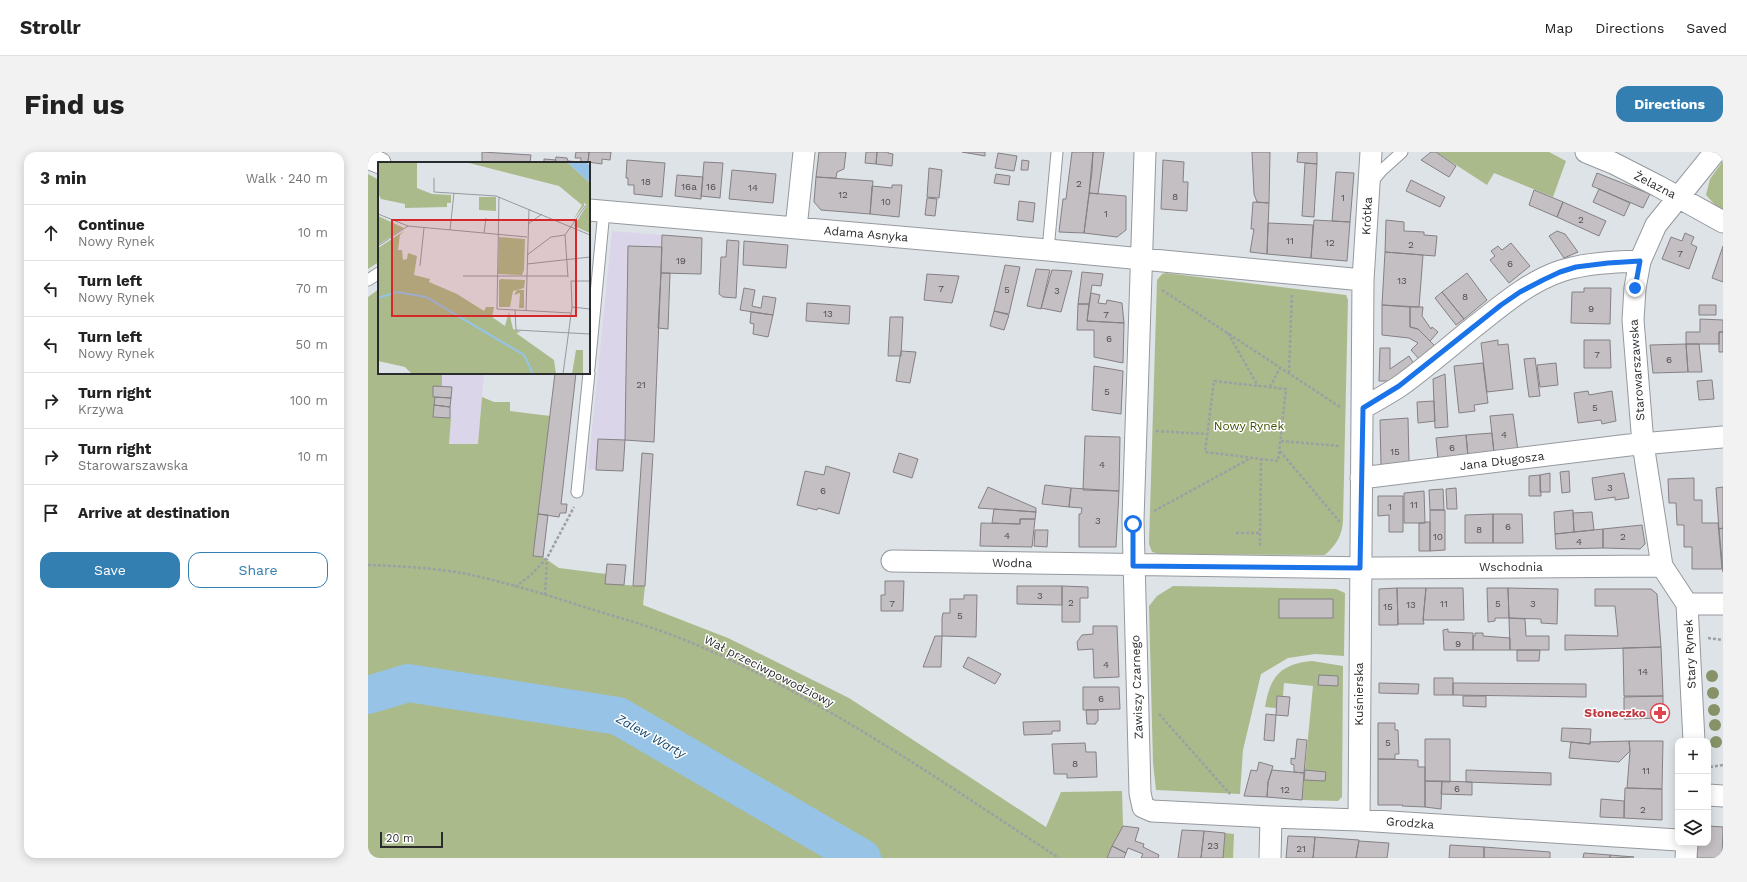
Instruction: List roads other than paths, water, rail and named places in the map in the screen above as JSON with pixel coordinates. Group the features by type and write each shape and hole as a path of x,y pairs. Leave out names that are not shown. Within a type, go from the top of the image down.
{"street":[{"path":"796,228 804,152"},
{"path":"1143,258 1363,280 1354,409 1361,478 1360,568 1133,566 1133,520 1143,258 1145,152"},
{"name":"Krótka","path":"1363,280 1371,152"},
{"name":"Żelazna","path":"1586,152 1679,197 1723,222"},
{"name":"Starowarszawska","path":"1687,604 1662,566 1643,444 1633,320 1635,288 1640,261 1656,225 1714,152"},
{"path":"368,158 378,162"},
{"name":"Adama Asnyka","path":"597,211 1143,258"},
{"path":"1354,409 1399,386 1501,305 1520,292 1543,280 1560,272 1576,267 1640,261"},
{"name":"Jana Długosza","path":"1361,478 1643,444 1723,437"},
{"name":"Wodna","path":"892,561 1133,566"},
{"name":"Zawiszy Czarnego","path":"1133,566 1140,793 1143,808"},
{"name":"Wschodnia","path":"1360,568 1662,566"},
{"name":"Kuśnierska","path":"1358,820 1360,568"},
{"name":"Stary Rynek","path":"1694,738 1687,604 1723,604"},
{"path":"1711,795 1723,796"},
{"name":"Grodzka","path":"1143,808 1152,811 1358,820 1675,840"},
{"path":"1270,858 1271,817"},
{"path":"1686,858 1687,846"}],"lane":[{"path":"1048,250 1057,152"},
{"path":"1369,185 1380,171 1402,152"},
{"path":"590,348 597,211"},
{"path":"368,280 378,274"},
{"path":"577,492 589,374"}],"waterway":[{"name":"Zalew Warty","path":"368,695 408,683 618,716 862,858"}],"place":[{"name":"Słoneczko","path":"1660,713"}],"park label":[{"name":"Nowy Rynek","path":"1249,426"}]}
